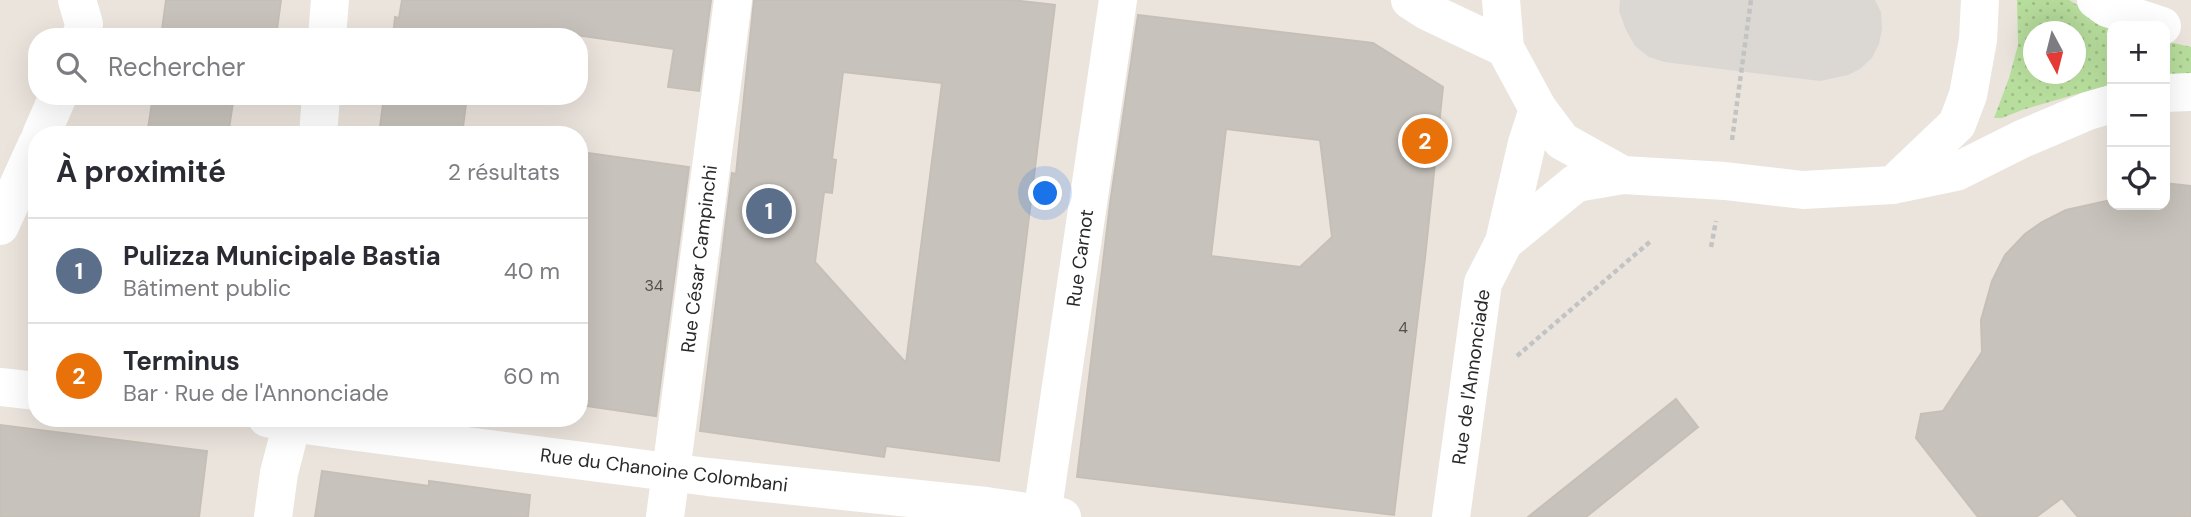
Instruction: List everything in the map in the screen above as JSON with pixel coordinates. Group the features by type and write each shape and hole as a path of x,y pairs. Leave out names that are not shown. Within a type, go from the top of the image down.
{"street":[{"path":"77,0 83,28"},
{"path":"328,28 330,0"},
{"name":"Rue César Campinchi","path":"665,517 733,0"},
{"name":"Rue Carnot","path":"1052,516 1118,0"},
{"path":"1410,0 1427,11 1504,47"},
{"path":"1501,0 1504,47 1538,109 1562,141 1623,175 1725,181 1803,190 1893,185 1956,172 2055,125 2107,105"},
{"path":"1893,185 1956,124 1968,95 1978,40 1980,0"},
{"path":"2096,0 2107,8 2146,21"},
{"path":"2170,28 2191,31"},
{"path":"2170,93 2191,92"},
{"path":"45,126 54,105"},
{"path":"319,126 320,105"},
{"name":"Rue de l'Annonciade","path":"1451,517 1483,283 1504,242 1538,109"},
{"path":"0,226 28,164"},
{"name":"Rue de l'Annonciade","path":"1504,242 1576,183 1623,175"},
{"path":"0,387 28,390"},
{"path":"273,517 283,427"},
{"name":"Rue du Chanoine Colombani","path":"336,427 671,472 986,506 1052,516"}],"path":[{"path":"1711,247 1740,92 1751,0"},
{"path":"1468,391 1492,378 1652,240"}],"green space":[{"path":"2017,0 2069,0 2107,23 2107,85 2002,118 1994,118 2018,45"},
{"path":"2170,42 2191,47 2191,74 2170,75"}],"shaded area":[{"path":"1620,0 1875,0 1881,12 1882,29 1872,58 1860,69 1848,75 1820,81 1664,62 1649,57 1635,46 1626,30 1619,11"}],"building":[{"path":"166,0 281,0 277,28 162,28"},
{"path":"402,0 711,0 699,91 668,87 674,49 588,37 588,28 394,28 395,17 399,18"},
{"path":"754,0 1012,0 1055,5 999,461 886,446 884,457 700,431 732,173 736,174","holes":["843,72 942,83 906,363 815,262 824,192 832,193 836,160 832,159"]},
{"path":"1138,15 1373,43 1443,87 1394,515 1077,477 1110,204","holes":["1226,129 1320,140 1332,237 1300,267 1211,256"]},
{"path":"152,105 233,105 229,126 148,126"},
{"path":"383,105 466,105 463,126 380,126"},
{"path":"588,153 689,167 656,416 588,406"},
{"path":"2170,184 2191,186 2191,517 2078,517 2062,498 2036,517 1978,517 1916,438 1921,414 1943,411 1982,352 1981,320 1992,281 2005,255 2025,234 2066,210 2107,201 2107,210 2170,210"},
{"path":"1676,399 1698,427 1586,517 1528,517"},
{"path":"0,425 207,451 199,517 0,517"},
{"path":"322,471 429,486 429,481 530,495 528,517 315,517"}],"place":[{"name":"Terminus","path":"1425,141"},
{"name":"Pulizza Municipale Bastia","path":"769,211"}]}
